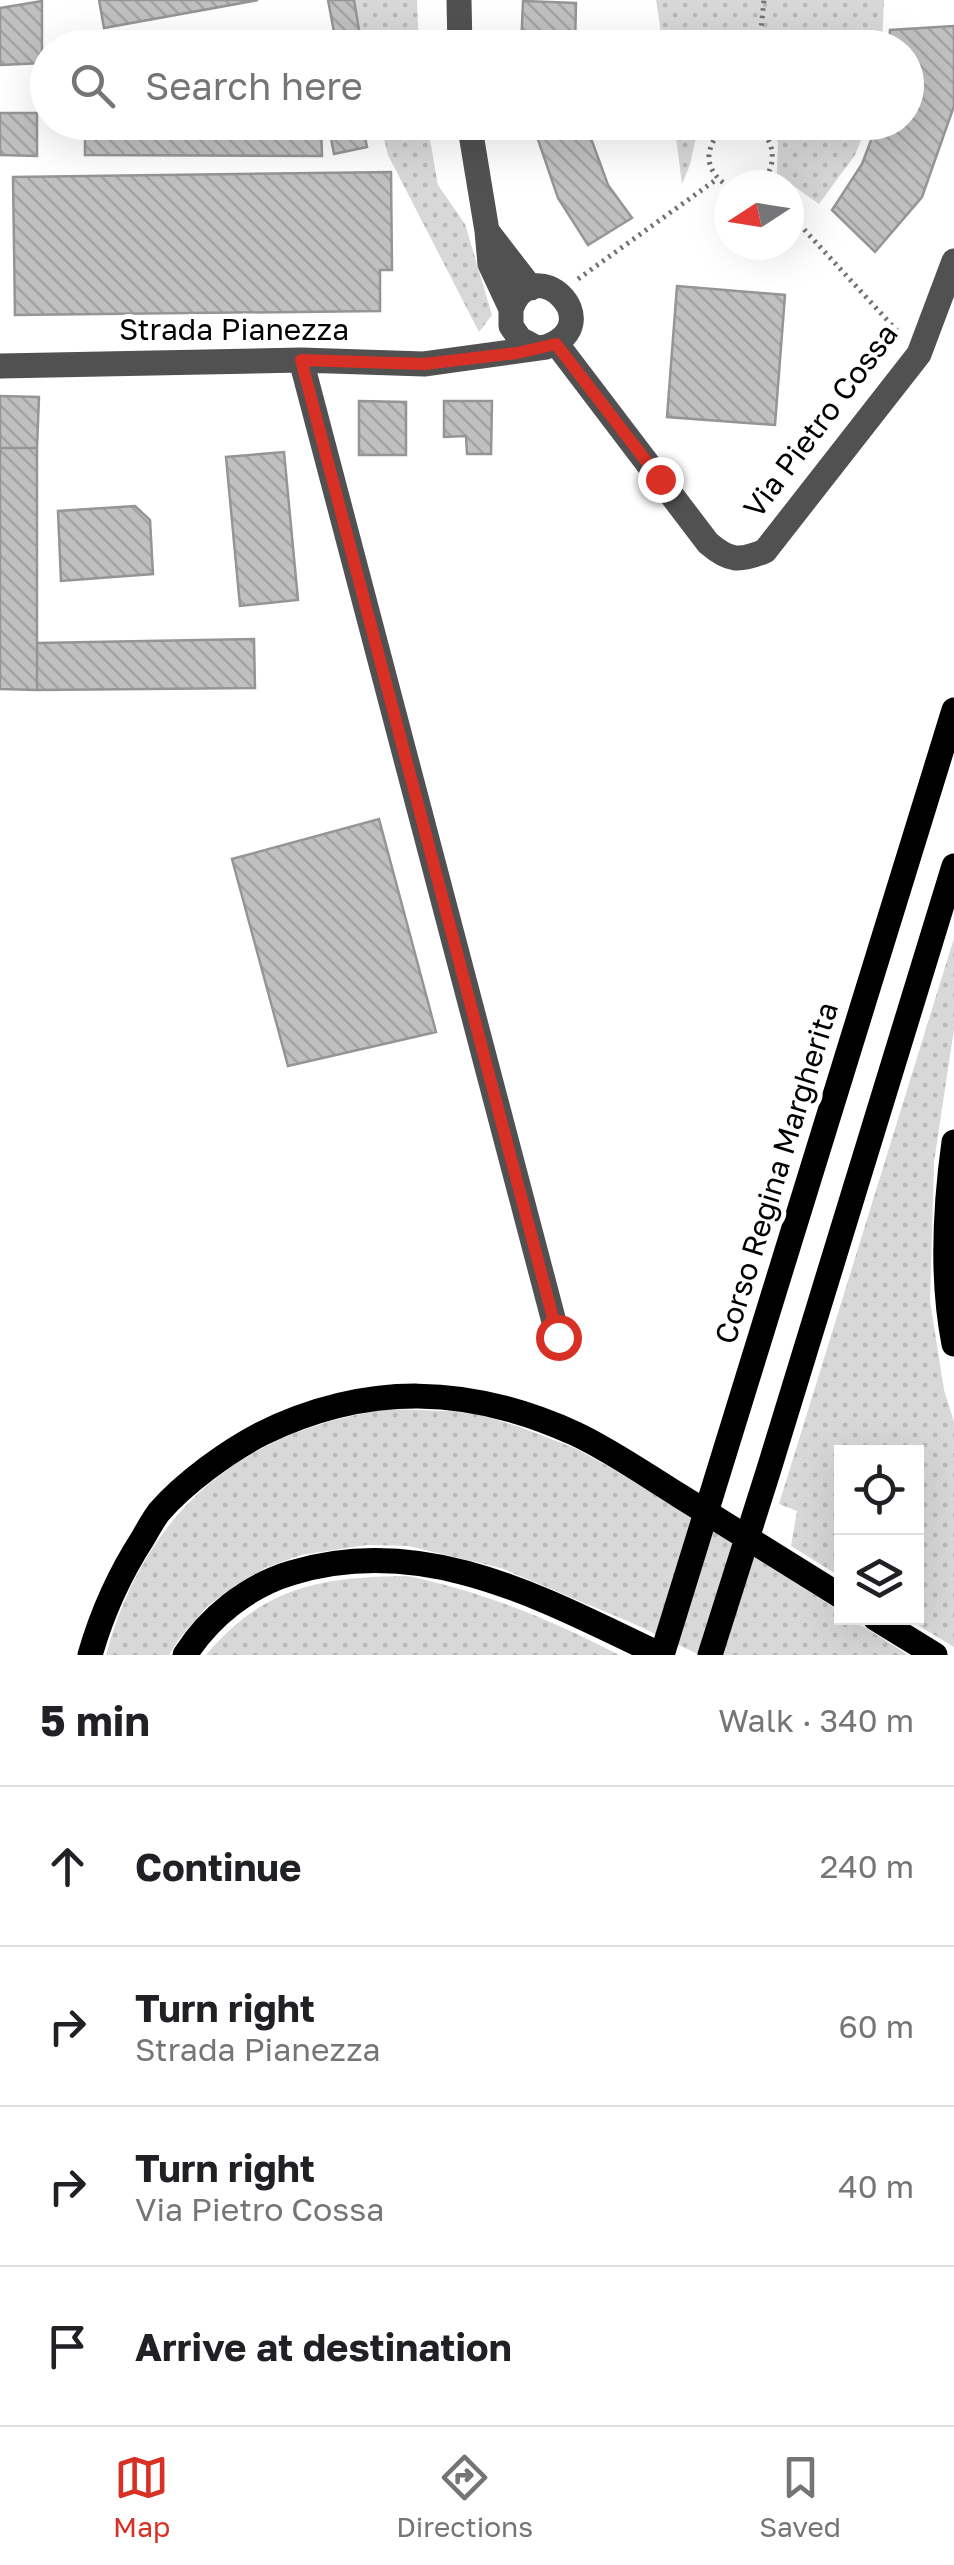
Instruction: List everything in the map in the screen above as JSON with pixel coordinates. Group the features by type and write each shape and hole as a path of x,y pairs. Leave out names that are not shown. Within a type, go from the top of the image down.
{"main road":[{"name":"Corso Regina Margherita","path":"661,1655 954,710"},
{"path":"710,1655 954,866"},
{"path":"954,1142 946,1258 954,1344"},
{"path":"90,1655 122,1570 159,1512 237,1446 318,1410 378,1398 480,1401 543,1420 608,1452 834,1592"},
{"path":"185,1655 227,1607 267,1580 319,1564 369,1558 421,1562 526,1591 661,1655"},
{"path":"886,1625 935,1655"}],"street":[{"path":"459,0 460,30"},
{"name":"Via Pietro Cossa","path":"472,140 490,264 520,339 546,345 708,543 736,560 765,551 918,354 954,260"},
{"name":"Via Pietro Cossa","path":"487,230 531,288"},
{"path":"511,318 514,301 522,292 550,287 560,292 569,305 571,320 566,334 546,345"},
{"name":"Strada Pianezza","path":"468,358 501,337 511,318"},
{"name":"Strada Pianezza","path":"0,366 301,360 424,364 517,353 546,345"},
{"path":"301,360 558,1337"}],"path":[{"path":"761,30 764,0"},
{"path":"713,140 708,160 714,173"},
{"path":"768,140 773,151 770,170"},
{"path":"560,292 714,181"},
{"path":"804,229 918,354"}],"shaded area":[{"path":"354,0 417,0 418,30 359,30"},
{"path":"656,0 884,0 883,30 660,30"},
{"path":"384,140 430,140 438,185 465,224 492,315 479,332 388,155"},
{"path":"676,140 695,140 690,165 682,184"},
{"path":"777,140 861,140 855,155 819,204 804,193 804,170 777,170"},
{"path":"954,938 954,1029 934,1162 930,1301 944,1390 954,1422 954,1647 918,1625 924,1625 924,1445 834,1445 834,1573 791,1546 797,1511 779,1504"},
{"path":"390,1409 472,1412 577,1449 661,1496 834,1607 834,1625 861,1625 908,1655 700,1655 501,1568 408,1546 367,1545 301,1555 265,1568 207,1607 169,1655 106,1655 123,1604 146,1559 174,1519 207,1486 245,1458 289,1436 337,1419"},
{"path":"407,1576 516,1608 619,1655 206,1655 250,1614 296,1590 347,1579"}],"building":[{"path":"99,0 258,0 104,28"},
{"path":"328,0 354,0 359,30 334,30"},
{"path":"42,1 42,30 30,30 30,64 0,65 0,8"},
{"path":"523,1 576,3 575,30 522,30"},
{"path":"954,26 954,106 922,197 875,252 832,210 862,164 871,140 924,140 924,30 890,30"},
{"path":"0,113 30,113 30,140 37,140 37,156 0,155"},
{"path":"85,140 322,140 322,156 85,155"},
{"path":"331,140 366,140 367,147 334,154"},
{"path":"538,140 592,140 608,185 632,218 588,245 558,198"},
{"path":"391,172 392,270 380,270 380,311 15,315 13,177"},
{"path":"677,286 785,295 775,425 667,417"},
{"path":"0,396 39,397 37,448 0,448"},
{"path":"359,401 406,402 406,455 359,455"},
{"path":"444,401 492,401 491,454 467,454 466,436 444,437"},
{"path":"0,448 37,448 37,690 0,689"},
{"path":"284,452 298,600 240,606 226,457"},
{"path":"135,506 150,520 153,574 61,581 58,511"},
{"path":"254,639 255,688 37,690 37,643"},
{"path":"379,819 436,1032 288,1066 232,859"}],"route":[{"path":"558,1337 301,360 424,364 517,353 556,344 660,479"}]}
